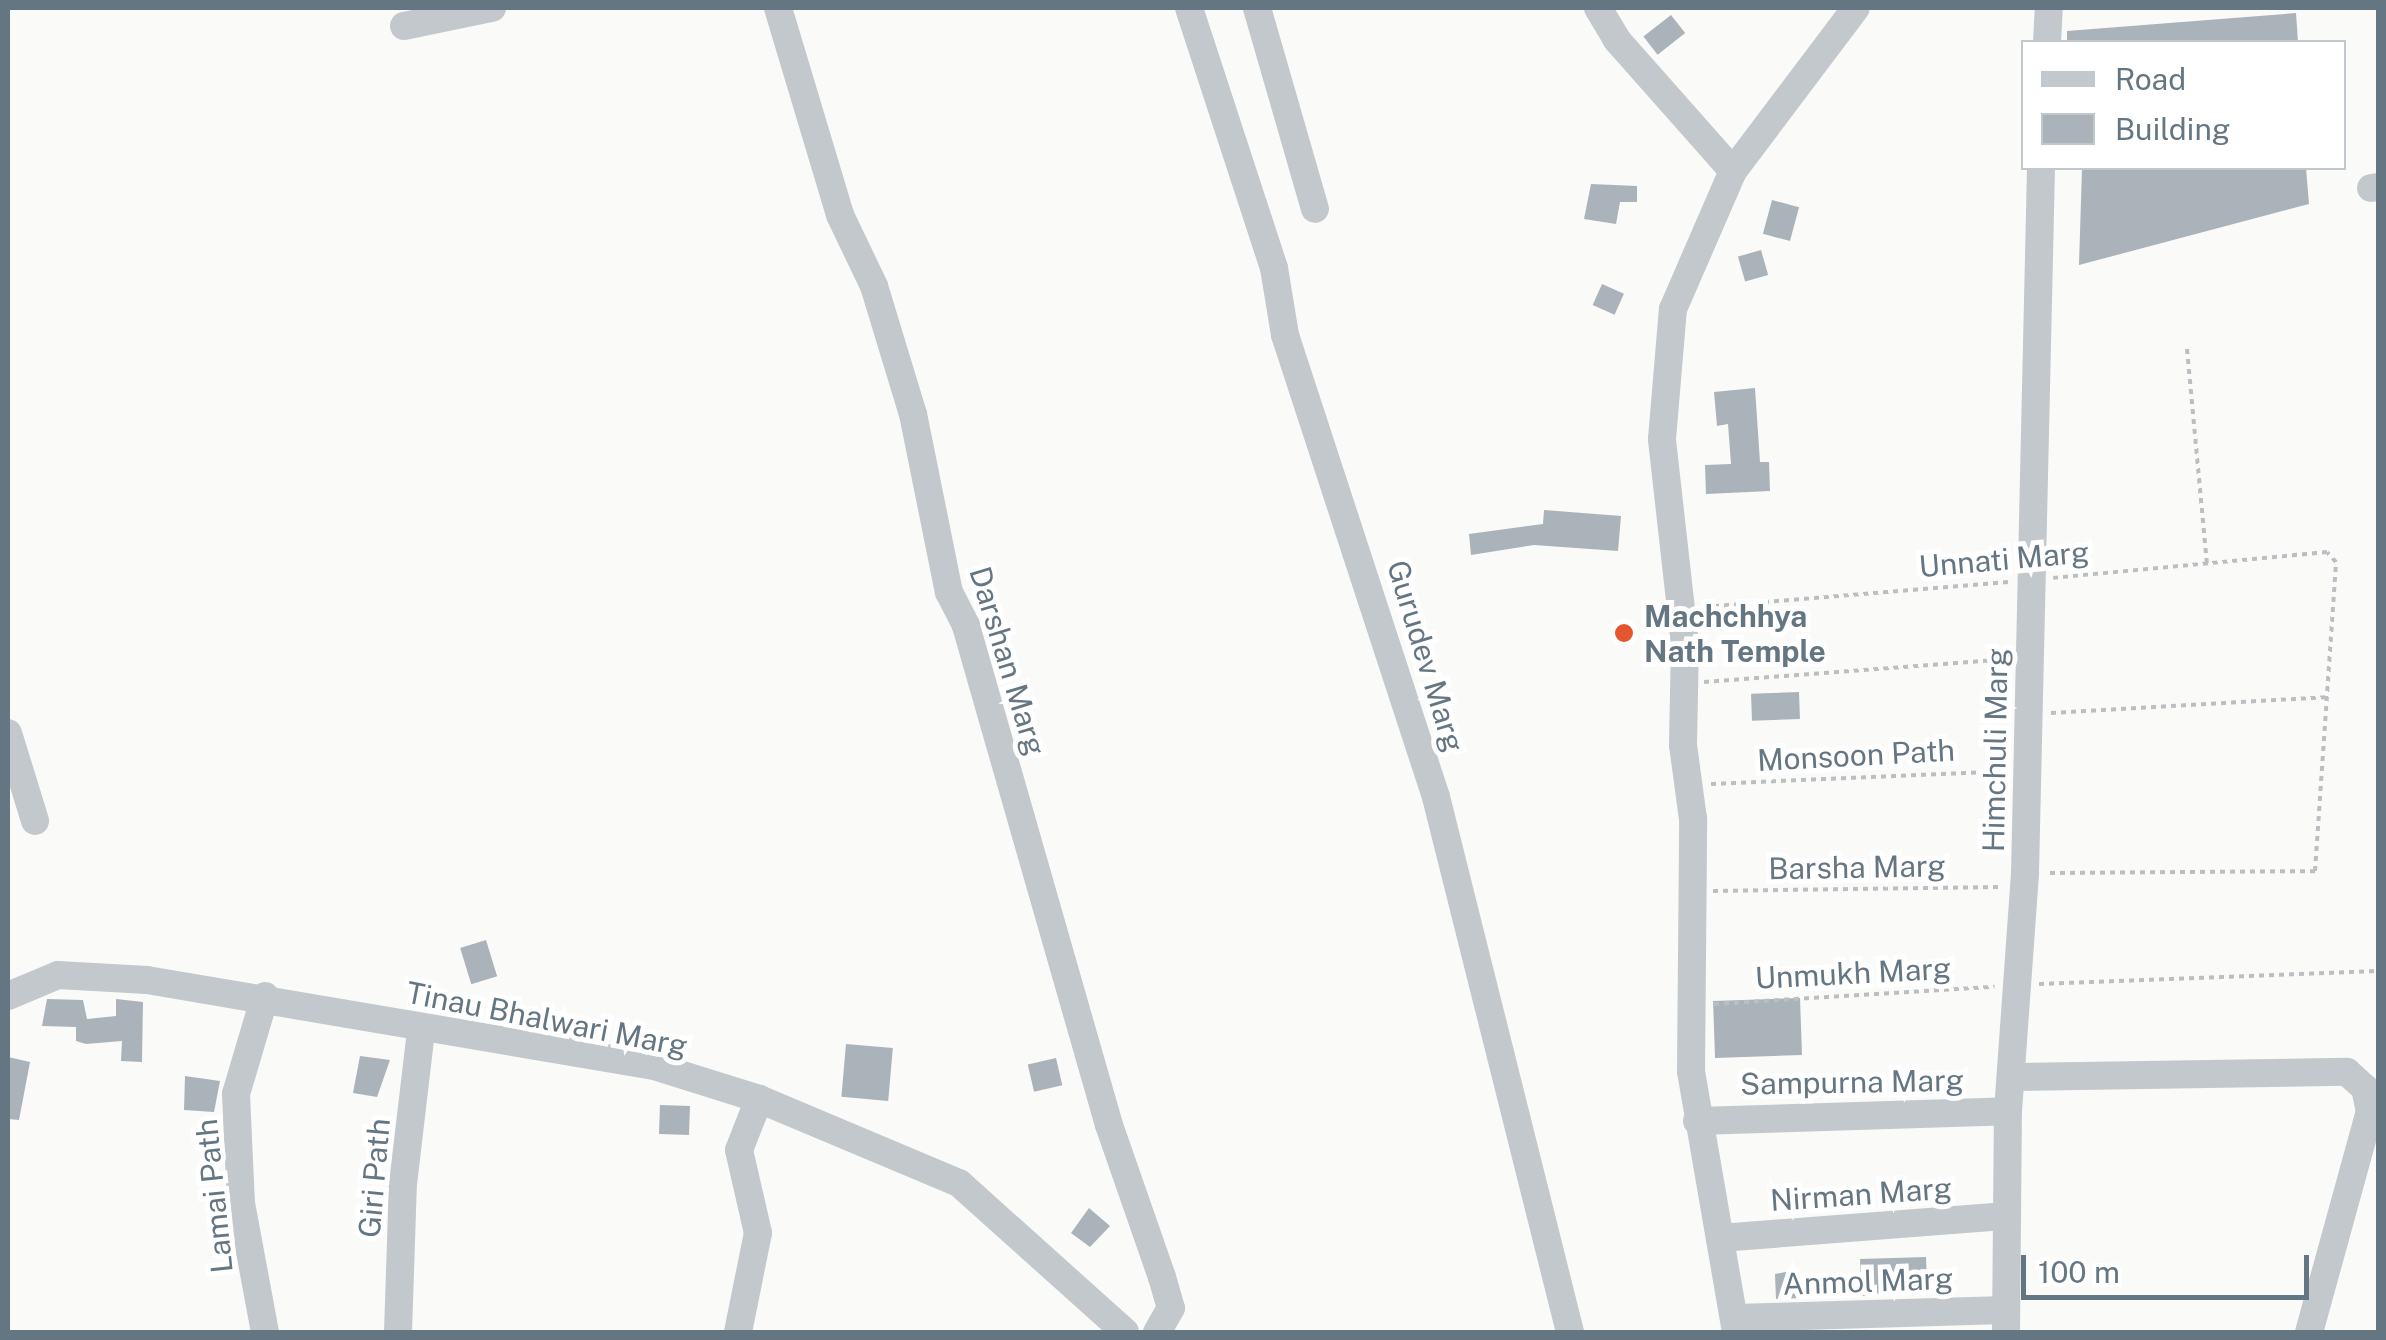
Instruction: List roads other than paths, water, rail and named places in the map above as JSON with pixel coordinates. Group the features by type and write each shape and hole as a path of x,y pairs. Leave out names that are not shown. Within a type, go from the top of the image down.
{"street":[{"path":"404,26 492,8"},
{"name":"Darshan Marg","path":"778,8 840,215 874,286 914,414 948,592 966,626 1109,1125 1162,1277 1170,1308 1157,1332"},
{"name":"Gurudev Marg","path":"1190,8 1274,268 1285,335 1436,797 1570,1332"},
{"path":"1257,8 1315,210"},
{"path":"1598,8 1616,40 1733,171"},
{"path":"1735,1325 1697,1121 1685,683 1662,439 1674,309 1733,171 1856,8"},
{"path":"2047,40 2048,8"},
{"name":"Himchuli Marg","path":"2005,1321 2008,1111 2014,1077 2024,880 2041,170"},
{"path":"8,733 35,821"},
{"name":"Tinau Bhalwari Marg","path":"8,996 58,975 265,996 421,1030 654,1066 759,1099 958,1183 1125,1332"},
{"name":"Lamai Path","path":"265,996 236,1094 241,1203 266,1332"},
{"name":"Giri Path","path":"398,1332 403,1184 421,1030"},
{"path":"2014,1077 2327,1068 2347,1072 2364,1088 2370,1111 2309,1332"},
{"path":"738,1332 758,1234 739,1150 759,1099"},
{"name":"Sampurna Marg","path":"1697,1121 2008,1111"},
{"name":"Nirman Marg","path":"1720,1238 2007,1216"},
{"name":"Anmol Marg","path":"1735,1325 2005,1321"}],"place":[{"name":"Machchhya Nath Temple","path":"1624,633"}]}
